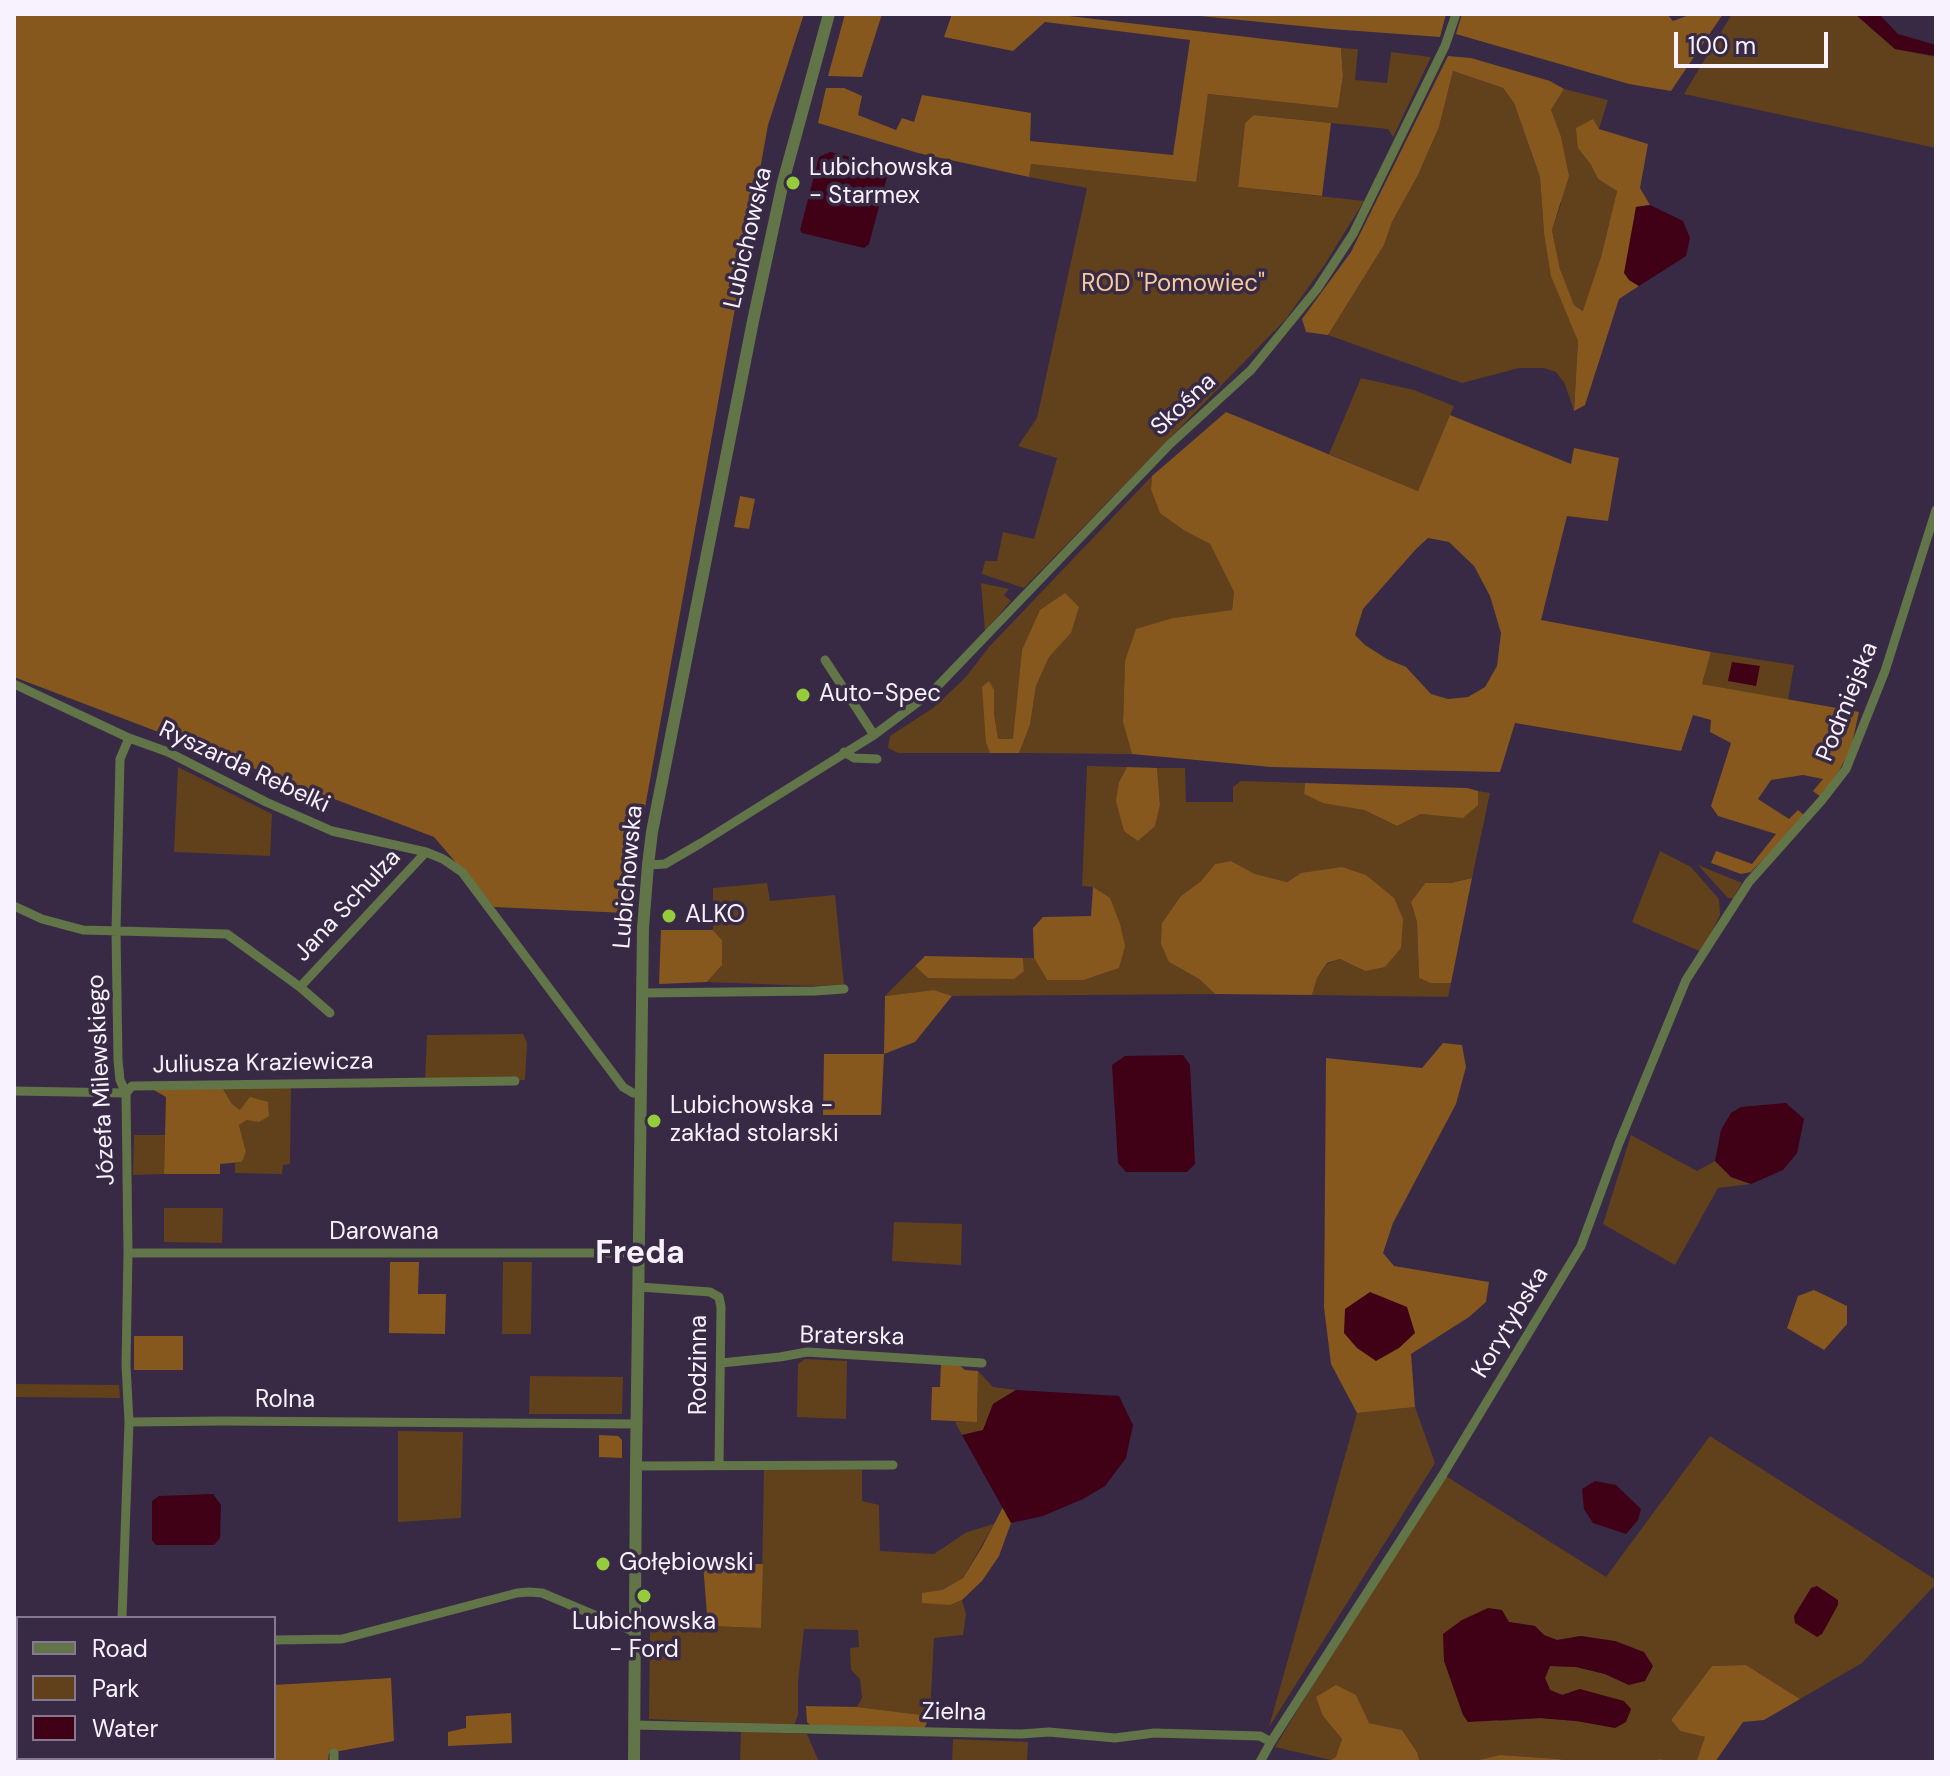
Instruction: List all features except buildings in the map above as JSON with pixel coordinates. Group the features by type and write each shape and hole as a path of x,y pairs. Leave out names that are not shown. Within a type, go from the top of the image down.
{"street":[{"name":"Lubichowska","path":"634,1762 643,928 648,865 666,758 771,237 829,14"},
{"name":"Skośna","path":"648,865 665,864 874,735 933,691 1170,444 1251,370 1307,301 1353,234 1445,46 1456,14"},
{"name":"Podmiejska","path":"1749,882 1846,769 1885,671 1936,510"},
{"path":"825,660 874,735"},
{"name":"Ryszarda Rebelki","path":"14,684 129,738 168,752 266,802 332,831 426,852 443,859 462,872 623,1087 641,1094"},
{"name":"Józefa Milewskiego","path":"129,738 120,759 116,931 118,1060 120,1080 126,1093 126,1365 129,1422"},
{"path":"844,752 854,758 877,759"},
{"name":"Jana Schulza","path":"300,987 426,852"},
{"name":"Korytybska","path":"1260,1762 1442,1476 1581,1246 1619,1143 1686,980 1749,882"},
{"name":"Jana Schulza","path":"14,906 42,919 83,930 227,934 330,1013"},
{"path":"643,993 844,989"},
{"name":"Juliusza Kraziewicza","path":"14,1091 126,1093 132,1086 515,1081"},
{"name":"Darowana","path":"128,1253 640,1253"},
{"name":"Rodzinna","path":"640,1287 710,1292 719,1297 719,1465"},
{"name":"Braterska","path":"721,1363 807,1352 982,1363"},
{"path":"122,1616 129,1422"},
{"name":"Rolna","path":"129,1422 637,1424"},
{"path":"636,1466 893,1465"},
{"path":"276,1640 342,1639 529,1592 542,1593 635,1632"},
{"name":"Zielna","path":"635,1725 1021,1734 1049,1732 1115,1738 1154,1733 1246,1735 1260,1736 1271,1742"}],"green space":[{"path":"1732,14 1855,14 1895,49 1936,57 1936,148 1684,94"},
{"name":"ROD \"Pomowiec\"","path":"1341,48 1358,49 1355,80 1387,83 1391,52 1431,57 1393,137 1388,129 1255,115 1245,123 1238,187 1364,201 1325,264 1286,319 1024,588 982,574 985,561 997,561 1003,532 1034,539 1057,458 1018,446 1037,418 1087,188 1029,177 1031,164 1195,182 1208,94 1338,108 1343,76"},
{"path":"1453,71 1503,88 1514,103 1540,177 1544,233 1578,341 1574,411 1565,384 1556,372 1544,368 1519,368 1462,383 1328,335 1384,245 1392,222 1418,175 1439,127"},
{"path":"1564,89 1608,100 1599,129 1578,148 1598,179 1617,191 1584,311 1574,305 1560,269 1552,230 1561,204 1551,110"},
{"path":"1361,378 1414,390 1454,406 1418,491 1329,454"},
{"path":"1152,476 1151,489 1185,531 1210,544 1234,592 1232,610 1174,618 1125,661 1123,721 1132,754 1019,753 1030,725 1036,686 1049,657 1071,633 1022,650 1014,739 998,740 994,690 986,743 990,753 898,753 888,748 890,736 933,708 965,678 989,647"},
{"path":"981,583 1009,589 1004,595 1011,601 985,631"},
{"path":"1711,652 1794,665 1788,700 1702,684"},
{"path":"1087,766 1127,767 1119,782 1138,841 1155,825 1160,805 1157,768 1185,768 1186,802 1233,802 1233,787 1241,781 1305,783 1304,794 1322,802 1364,810 1397,826 1421,814 1438,815 1478,805 1478,791 1490,793 1472,878 1451,883 1425,883 1411,902 1417,922 1419,978 1430,983 1451,983 1448,997 1312,995 1317,978 1327,964 1340,959 1365,971 1301,873 1287,882 1255,874 1231,861 1215,864 1201,881 1181,896 1169,962 1199,979 1215,994 952,996 934,990 885,996 915,966 928,978 1024,970 1023,958 1034,958 1047,980 1084,980 1119,968 1093,887 1082,886"},
{"path":"178,767 272,814 270,856 174,852"},
{"path":"1660,851 1691,867 1719,899 1720,915 1702,952 1632,922"},
{"path":"1698,865 1742,883 1733,898 1728,898"},
{"path":"767,883 770,901 835,895 844,985 707,982 722,965 722,940 713,930 713,888"},
{"path":"523,1034 527,1043 525,1080 425,1081 427,1035"},
{"path":"291,1087 290,1164 283,1165 282,1174 235,1173 235,1163 242,1162 246,1152 239,1125 247,1120 223,1089"},
{"path":"134,1135 165,1135 164,1174 133,1175"},
{"path":"1631,1135 1697,1171 1715,1161 1731,1177 1751,1184 1718,1188 1675,1265 1603,1224"},
{"path":"164,1208 223,1208 222,1243 164,1242"},
{"path":"894,1222 962,1224 961,1265 892,1261"},
{"path":"503,1262 532,1262 531,1334 502,1334"},
{"path":"805,1359 847,1361 846,1419 797,1417 798,1364"},
{"path":"978,1371 993,1387 1016,1390 993,1404 983,1430 962,1435 955,1422 977,1421"},
{"path":"530,1376 623,1377 622,1414 529,1414"},
{"path":"14,1384 119,1385 120,1398 14,1397"},
{"path":"1415,1407 1435,1463 1269,1727 1357,1413"},
{"path":"398,1431 463,1432 461,1518 398,1522"},
{"path":"1710,1436 1936,1580 1936,1584 1862,1663 1800,1699 1746,1665 1712,1666 1671,1720 1680,1731 1706,1737 1697,1760 1571,1762 1500,1755 1470,1762 1420,1762 1402,1730 1368,1723 1356,1695 1323,1716 1342,1739 1336,1758 1331,1760 1275,1747 1441,1473 1606,1577","holes":["1509,1622 1535,1626 1544,1635 1557,1640 1581,1636 1629,1685 1605,1674 1576,1667 1550,1666 1545,1678 1550,1690 1563,1695 1580,1689 1576,1721 1540,1718 1499,1721"]},
{"path":"764,1469 862,1470 862,1501 879,1505 880,1551 934,1554 967,1532 994,1524 963,1578 942,1590 950,1605 962,1600 966,1614 963,1635 934,1638 930,1716 857,1707 862,1698 860,1679 851,1670 850,1648 859,1647 858,1630 804,1629 798,1715 794,1726 649,1719 650,1624 761,1628"},
{"path":"14,1634 16,1760 226,1760 226,1762 14,1762"},
{"path":"741,1731 807,1734 819,1762 740,1762"},
{"path":"953,1739 1028,1742 1027,1762 952,1762"}],"shaded area":[{"path":"14,14 804,14 768,125 626,913 494,907 434,837 14,677"},
{"path":"845,14 882,14 862,77 828,76"},
{"path":"952,14 1052,14 1341,48 1343,76 1338,108 1208,94 1196,182 1031,164 1029,177 918,153 818,123 826,88 844,88 862,96 858,115 896,130 902,118 914,122 922,95 1031,113 1030,141 1173,155 1190,40 1045,22 1013,51 944,37"},
{"path":"1180,14 1446,14 1440,37"},
{"path":"1462,14 1667,14 1673,21 1692,14 1723,14 1671,91 1629,84 1456,34"},
{"path":"1448,56 1471,58 1550,81 1564,89 1551,110 1561,137 1569,176 1552,230 1560,269 1574,305 1583,311 1601,257 1617,191 1598,179 1578,148 1576,128 1593,119 1599,129 1648,144 1640,188 1650,205 1636,207 1629,280 1639,286 1619,299 1585,405 1574,411 1578,341 1551,276 1540,177 1514,103 1503,88 1453,71 1439,127 1418,175 1392,222 1384,245 1328,335 1306,332 1302,319 1351,252"},
{"path":"1254,115 1331,123 1322,196 1238,187 1245,123"},
{"path":"1226,412 1418,491 1450,415 1571,464 1574,448 1619,458 1608,521 1567,516 1541,620 1711,652 1702,684 1859,712 1851,748 1833,782 1821,797 1813,791 1823,779 1803,775 1771,780 1758,799 1789,819 1798,810 1805,816 1751,872 1741,874 1711,863 1716,851 1752,864 1776,834 1718,816 1711,806 1731,743 1710,732 1711,720 1693,715 1681,751 1515,723 1500,772 1271,767 1132,754 1123,722 1125,661 1136,629 1173,618 1232,610 1234,592 1210,544 1160,513 1151,489 1152,476","holes":["1428,538 1449,542 1474,566 1490,596 1501,633 1497,666 1485,687 1468,697 1448,699 1431,694 1406,667 1387,659 1355,635 1363,609 1416,549"]},
{"path":"740,496 755,499 749,529 734,527"},
{"path":"1065,593 1079,607 1071,633 1049,657 1036,686 1030,725 1019,753 990,753 986,743 982,687 989,681 994,690 998,739 1013,739 1022,650 1040,610"},
{"path":"1127,767 1157,768 1160,805 1155,826 1138,841 1124,831 1116,801 1119,782"},
{"path":"1305,783 1467,788 1478,791 1478,805 1463,818 1421,814 1397,826 1364,810 1323,803 1304,794"},
{"path":"1231,861 1255,874 1287,882 1301,873 1342,867 1366,875 1394,898 1403,919 1401,948 1385,967 1365,971 1340,959 1327,963 1317,978 1312,995 1215,994 1199,979 1169,962 1161,944 1162,923 1181,896 1201,881 1215,864"},
{"path":"1472,878 1451,983 1430,983 1419,978 1417,922 1411,902 1425,883 1451,883"},
{"path":"1093,887 1110,898 1120,924 1125,946 1119,968 1084,980 1047,980 1034,958 1033,928 1043,917 1091,916"},
{"path":"661,930 713,930 722,940 722,965 707,982 659,984"},
{"path":"925,956 1023,958 1024,971 1014,979 928,978 915,966"},
{"path":"934,990 952,996 915,1042 884,1054 885,996"},
{"path":"1443,1043 1462,1045 1466,1067 1456,1104 1393,1223 1383,1253 1394,1266 1489,1282 1486,1302 1469,1317 1411,1354 1415,1407 1357,1413 1331,1364 1324,1307 1326,1058 1422,1068"},
{"path":"824,1054 884,1054 881,1115 823,1115"},
{"path":"150,1088 223,1089 232,1104 240,1110 250,1097 268,1102 269,1116 259,1122 247,1120 239,1125 246,1152 242,1162 220,1164 220,1174 164,1174 166,1097"},
{"path":"390,1262 419,1262 418,1294 446,1294 445,1334 389,1333"},
{"path":"1814,1290 1847,1306 1847,1324 1824,1350 1787,1328 1798,1296"},
{"path":"134,1336 183,1336 183,1370 134,1370"},
{"path":"941,1364 978,1371 977,1422 931,1420 932,1387 940,1387"},
{"path":"599,1435 618,1436 622,1440 622,1458 599,1457"},
{"path":"1003,1507 1011,1523 999,1556 982,1581 962,1600 950,1605 922,1603 922,1593 942,1590 963,1578"},
{"path":"703,1564 763,1564 761,1628 708,1626"},
{"path":"1746,1665 1800,1699 1764,1720 1743,1722 1715,1762 1675,1762 1697,1760 1705,1737 1680,1731 1671,1720 1712,1666"},
{"path":"391,1678 394,1741 329,1753 328,1762 226,1762 276,1760 276,1685"},
{"path":"1336,1685 1356,1695 1369,1723 1402,1730 1420,1762 1331,1762 1342,1739 1323,1716 1316,1697"},
{"path":"806,1706 857,1707 930,1716 924,1729 812,1727 807,1722"},
{"path":"511,1713 512,1743 448,1746 448,1732 466,1728 466,1716"},
{"path":"1500,1755 1559,1759 1571,1762 1470,1762"}],"water":[{"path":"1855,14 1879,14 1898,34 1936,45 1936,56 1895,49"},
{"path":"830,152 885,166 888,173 869,244 864,248 800,230 819,157"},
{"path":"1650,205 1683,221 1690,238 1686,256 1639,286 1624,273 1636,207"},
{"path":"1732,662 1760,666 1756,686 1728,681"},
{"path":"1183,1055 1190,1065 1195,1164 1187,1172 1126,1172 1118,1163 1112,1065 1125,1056"},
{"path":"1786,1103 1804,1119 1797,1153 1783,1170 1751,1184 1731,1177 1715,1161 1721,1130 1731,1113 1741,1107"},
{"path":"1370,1292 1407,1307 1415,1333 1399,1348 1376,1361 1357,1348 1344,1333 1345,1309"},
{"path":"1016,1390 1119,1396 1133,1425 1126,1458 1105,1486 1043,1516 1011,1523 962,1435 983,1430 993,1404"},
{"path":"1595,1481 1616,1485 1641,1509 1638,1520 1626,1534 1593,1523 1584,1509 1582,1489"},
{"path":"213,1494 221,1505 220,1538 214,1545 156,1545 152,1540 152,1501 159,1496"},
{"path":"1817,1586 1838,1600 1838,1605 1822,1634 1817,1637 1795,1623 1794,1616 1811,1588"},
{"path":"1488,1608 1502,1610 1509,1622 1535,1626 1544,1635 1557,1640 1581,1636 1615,1641 1644,1652 1653,1666 1645,1681 1629,1685 1605,1674 1576,1667 1550,1666 1545,1678 1550,1690 1562,1695 1580,1689 1624,1701 1631,1709 1626,1722 1615,1728 1540,1718 1468,1722 1444,1661 1443,1634 1462,1620"}],"place":[{"name":"Lubichowska - Starmex","path":"793,183"},
{"name":"Auto-Spec","path":"803,695"},
{"name":"ALKO","path":"669,916"},
{"name":"Lubichowska - zakład stolarski","path":"654,1121"},
{"name":"Gołębiowski","path":"603,1564"},
{"name":"Lubichowska - Ford","path":"644,1596"}],"district":[{"name":"Freda","path":"640,1255"}]}
